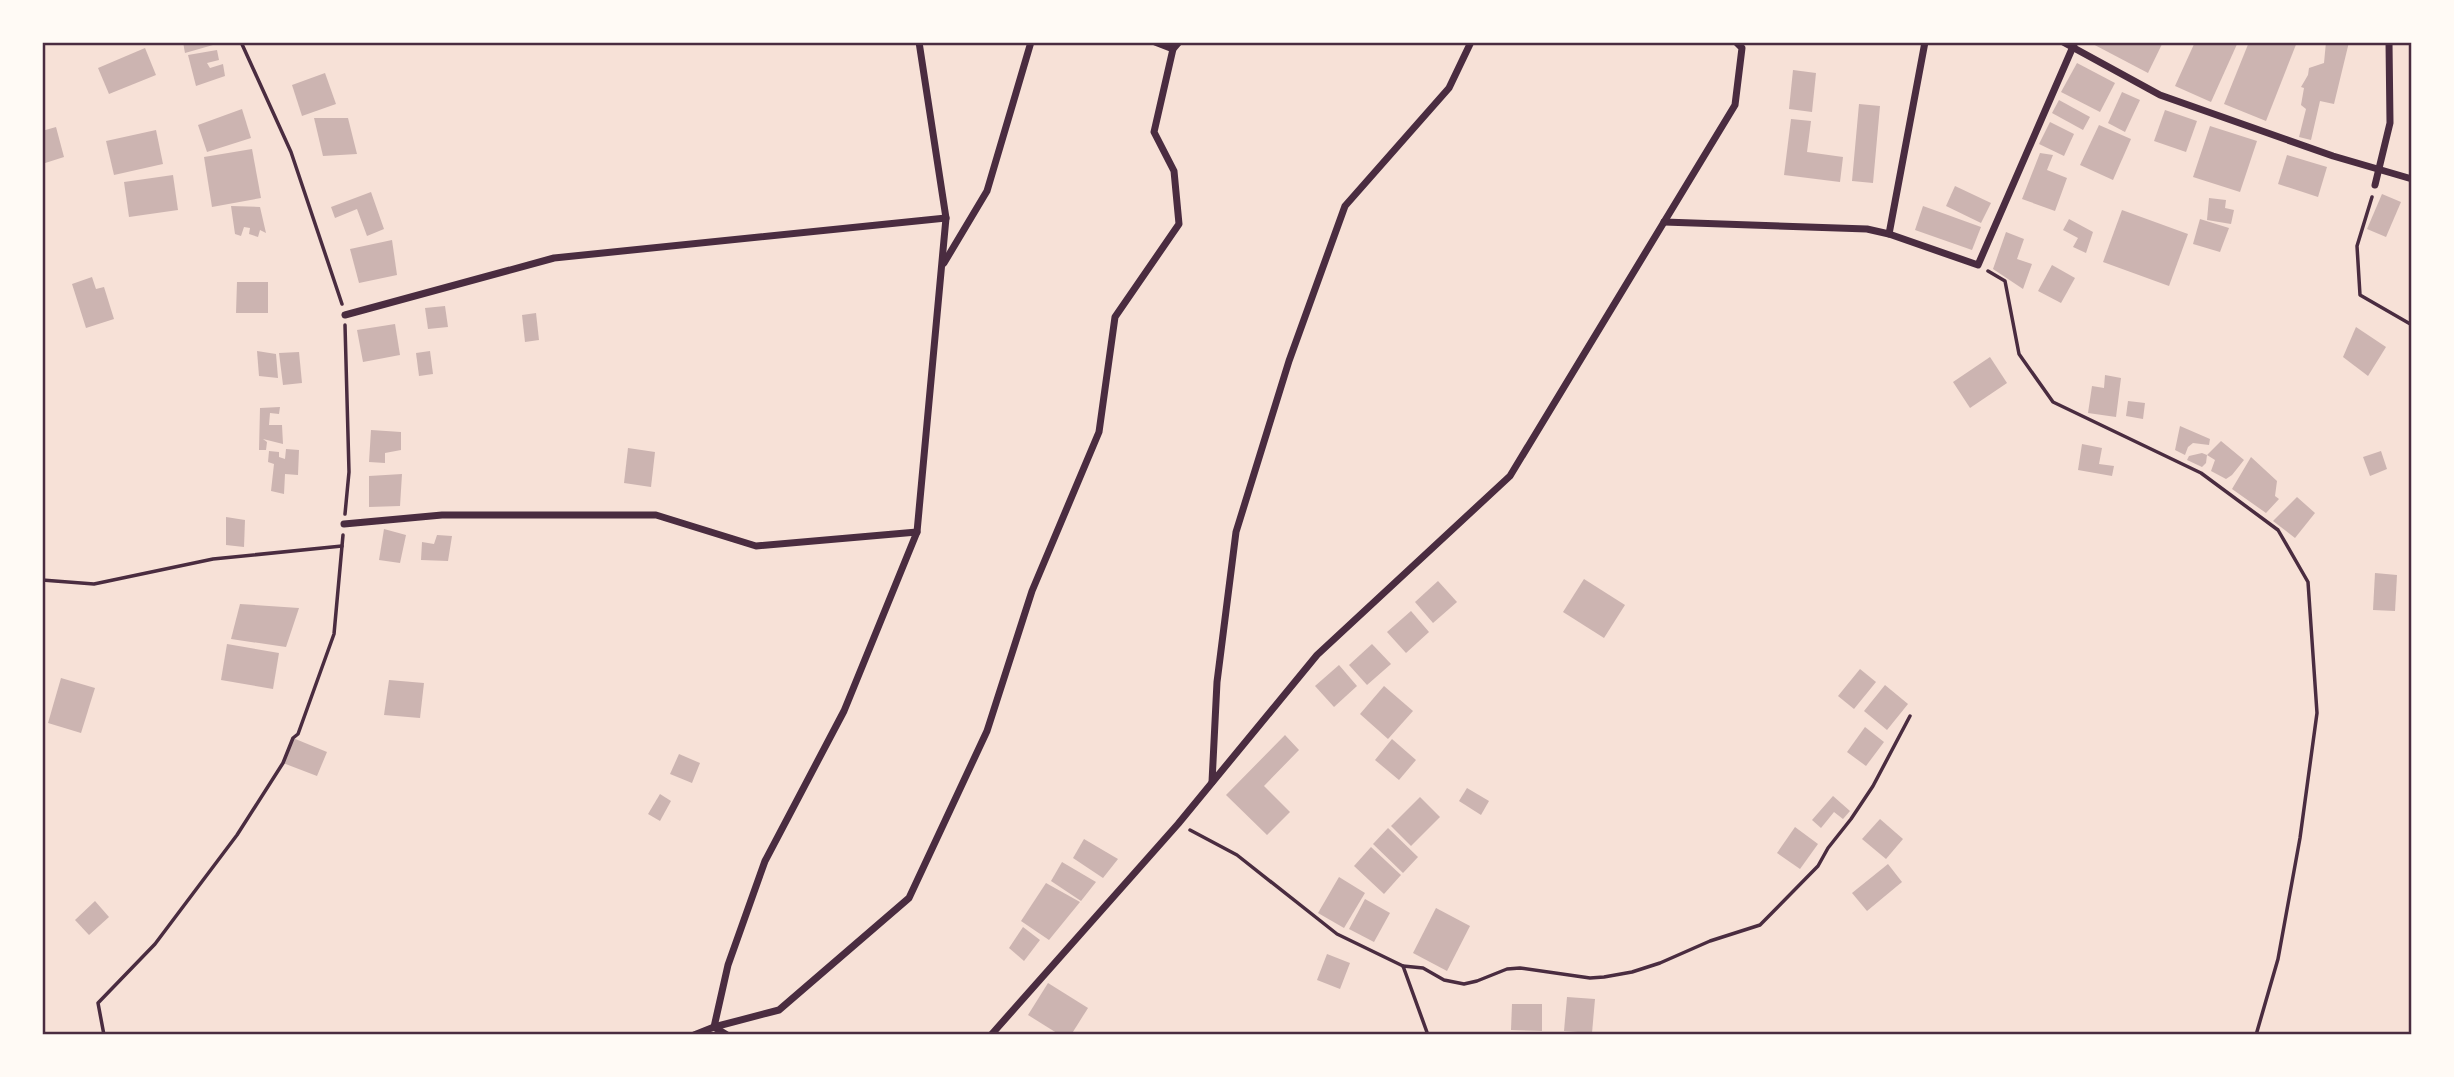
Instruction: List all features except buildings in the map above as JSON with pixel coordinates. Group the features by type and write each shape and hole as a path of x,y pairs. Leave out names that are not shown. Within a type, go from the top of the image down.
{"street":[{"path":"714,1027 728,965 765,861 844,711 917,532 946,218 919,42"},
{"path":"942,267 987,191 1031,42"},
{"path":"1155,42 1173,49"},
{"path":"694,1035 779,1010 909,898 987,731 1032,591 1099,432 1115,317 1179,224 1174,171 1154,132 1173,49 1179,42"},
{"path":"1212,783 1217,682 1236,533 1289,360 1345,206 1450,88 1471,42"},
{"path":"991,1035 1178,824 1317,655 1510,475 1735,105 1741,48 1736,42"},
{"path":"1889,234 1925,42"},
{"path":"2063,42 2073,45 2160,95 2333,156 2412,179"},
{"path":"2375,185 2390,123 2389,42"},
{"path":"1664,222 1867,229 1978,265 2073,45"},
{"path":"345,315 554,258 946,218"},
{"path":"345,524 442,515 656,515 756,546 917,532"},
{"path":"714,1027 727,1035"}],"path":[{"path":"104,1035 98,1003 155,944 237,835 283,763 293,738 298,734 334,634 349,472 345,315 291,152 241,42"},
{"path":"2375,185 2357,246 2360,295 2412,325"},
{"path":"1978,265 2005,281 2019,354 2053,402 2201,473 2277,530 2308,582 2317,713 2300,838 2278,959 2256,1035"},
{"path":"42,580 94,584 213,559 342,546"},
{"path":"1178,824 1237,855 1337,933 1403,966 1423,968 1444,980 1464,984 1498,972 1520,968 1590,978 1604,977 1660,963 1724,936 1760,925 1818,866 1873,786 1910,716"},
{"path":"1403,966 1428,1035"}]}
